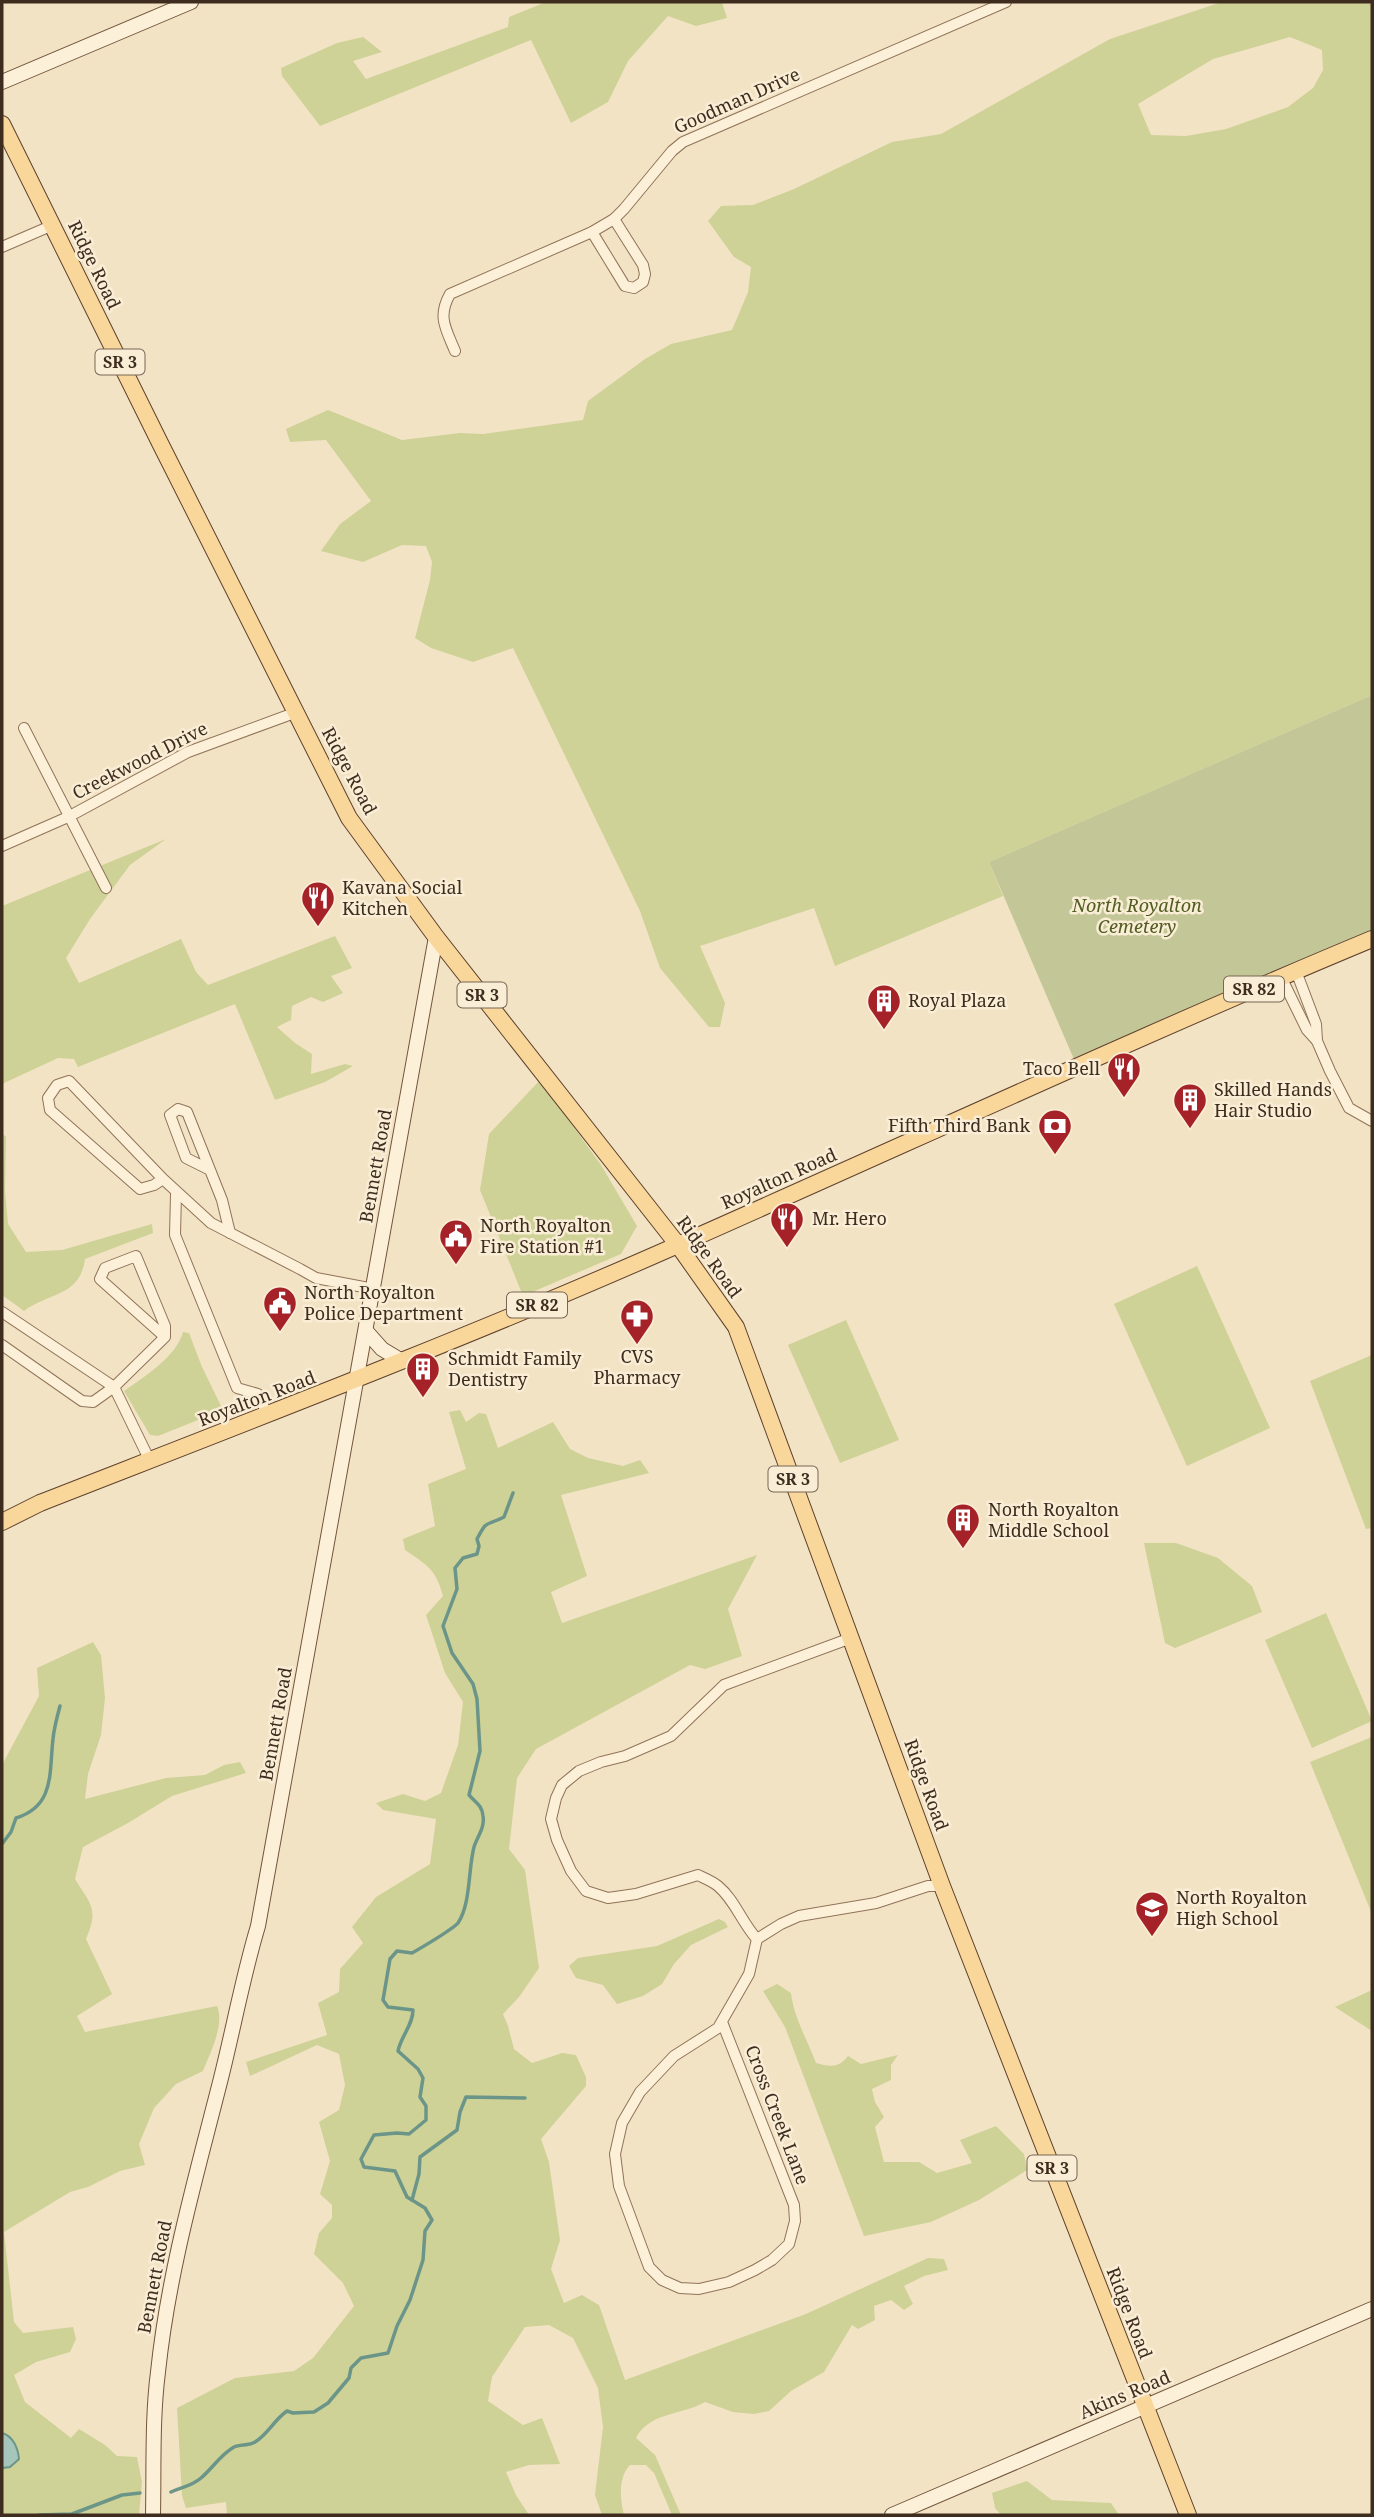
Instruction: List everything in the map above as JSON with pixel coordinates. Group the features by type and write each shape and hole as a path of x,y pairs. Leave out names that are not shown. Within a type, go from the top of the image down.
{"main road":[{"name":"Ridge Road","path":"2,124 349,818 436,937 678,1245 736,1327 942,1886 1188,2515"},
{"name":"Royalton Road","path":"2,1522 40,1503 356,1381 678,1245 1372,939"}],"street":[{"path":"2,82 191,2"},
{"name":"Goodman Drive","path":"455,351 443,321 444,305 450,294 592,232 614,219 672,150 683,142 1006,2"},
{"path":"592,232 625,286 634,288 643,282 643,265 614,219"},
{"path":"2,247 53,225"},
{"name":"Creekwood Drive","path":"3,843 68,817 188,752 297,712"},
{"path":"24,728 106,888"},
{"name":"Bennett Road","path":"153,2515 157,2374 163,2332 181,2240 233,2033 243,1978 258,1926 436,937"},
{"path":"1289,974 1316,1024 1317,1041 1349,1108 1372,1121"},
{"path":"163,1179 140,1189 50,1110 48,1098 57,1085 69,1081 163,1179 176,1194 211,1223 316,1278 374,1289"},
{"path":"208,1169 186,1158 170,1115 178,1109 187,1111 222,1200 230,1233"},
{"path":"176,1194 175,1235 237,1388 258,1394 268,1416"},
{"path":"2,1345 82,1401 93,1402 114,1387 165,1336 165,1326 136,1256 105,1268 100,1279 165,1336"},
{"path":"2,1312 114,1387 150,1461"},
{"path":"366,1331 382,1349 402,1361"},
{"path":"757,1939 746,1927 735,1904 717,1885 698,1875 636,1894 608,1898 586,1891 571,1871 557,1840 551,1819 555,1798 562,1785 579,1771 625,1756 671,1736 724,1685 850,1638"},
{"path":"722,2022 749,1975 757,1939 781,1924 799,1916 876,1903 928,1886 942,1886"},
{"name":"Cross Creek Lane","path":"722,2022 794,2205 795,2221 789,2244 755,2270 699,2289 680,2288 662,2280 649,2267 619,2186 615,2154 622,2123 640,2092 674,2056 718,2028 722,2022"},
{"name":"Akins Road","path":"892,2515 1372,2309"}],"green space":[{"path":"546,2 722,2 727,18 696,26 668,16 628,61 608,102 571,123 531,40 320,126 282,76 281,68 337,43 363,37 382,52 353,61 366,79 508,27 509,17"},
{"path":"1222,2 1372,2 1372,695 989,862 1003,896 835,966 814,908 700,946 725,1003 720,1027 709,1027 660,968 640,911 513,648 473,662 431,648 415,638 430,580 432,562 426,546 402,545 363,562 321,551 340,524 371,501 326,440 290,442 286,429 328,410 402,440 460,433 483,434 583,420 588,401 645,359 671,344 732,330 748,292 751,267 734,257 708,221 721,206 753,205 794,189 892,142 941,134 1110,39","holes":["1290,37 1322,50 1323,70 1313,88 1288,107 1226,129 1186,136 1151,135 1138,104 1213,59"]},
{"name":"North Royalton Cemetery","path":"1372,695 1372,932 1076,1064 989,862"},
{"path":"166,839 130,865 90,919 66,958 79,983 181,939 196,972 208,985 335,936 352,968 331,976 343,993 323,1002 311,997 292,1006 291,1020 277,1027 312,1054 311,1074 345,1064 353,1066 325,1082 275,1100 235,1004 78,1067 74,1059 58,1058 2,1084 2,906"},
{"path":"540,1080 601,1165 637,1226 621,1254 523,1296 480,1190 489,1134"},
{"path":"2,1133 6,1137 5,1190 8,1224 26,1252 62,1250 152,1224 153,1233 85,1259 82,1271 70,1287 24,1311 2,1295"},
{"path":"1197,1266 1270,1428 1187,1466 1114,1304"},
{"path":"846,1320 899,1440 840,1463 788,1345"},
{"path":"183,1332 189,1333 223,1410 158,1436 150,1435 124,1391 167,1358 180,1341"},
{"path":"1372,1355 1372,1528 1366,1529 1310,1381"},
{"path":"460,1410 466,1422 479,1413 486,1414 498,1448 553,1422 570,1449 588,1458 623,1466 640,1460 649,1473 561,1495 587,1576 551,1592 562,1623 757,1555 728,1609 742,1656 705,1669 690,1665 536,1749 517,1778 509,1849 525,1870 539,1968 519,1997 503,2014 514,2049 532,2063 562,2053 576,2055 586,2077 586,2086 541,2139 549,2162 560,2240 551,2269 564,2303 582,2295 599,2305 625,2380 806,2314 928,2258 944,2259 948,2270 924,2276 904,2286 913,2304 904,2310 891,2300 874,2306 875,2320 858,2329 852,2325 824,2372 791,2391 769,2411 754,2414 733,2412 705,2402 649,2423 636,2438 655,2455 681,2515 672,2515 654,2473 646,2465 630,2465 622,2482 624,2515 602,2515 595,2495 603,2427 598,2388 573,2338 549,2325 525,2327 492,2377 488,2401 523,2425 542,2418 560,2464 529,2465 506,2472 529,2515 227,2515 226,2502 186,2508 182,2496 177,2408 235,2378 294,2371 313,2358 354,2306 343,2283 314,2254 319,2233 332,2218 332,2205 320,2194 330,2161 319,2122 339,2110 345,2085 339,2054 317,2045 250,2076 246,2062 327,2035 318,2003 339,1992 340,1969 363,1943 352,1927 376,1897 430,1864 436,1819 383,1810 376,1803 403,1794 425,1801 441,1793 458,1745 463,1702 445,1673 426,1615 443,1596 434,1574 405,1550 403,1539 435,1526 428,1484 466,1469 449,1412"},
{"path":"1144,1543 1176,1543 1218,1558 1252,1586 1262,1612 1175,1648 1165,1643"},
{"path":"1326,1613 1372,1721 1312,1748 1265,1640"},
{"path":"93,1642 101,1655 105,1698 101,1735 88,1774 85,1799 166,1778 205,1775 224,1765 240,1762 246,1773 172,1796 83,1847 75,1879 91,1908 92,1921 86,1939 112,1994 77,2016 85,2032 217,2006 219,2022 216,2039 203,2071 176,2084 154,2108 139,2144 145,2165 120,2171 88,2187 70,2192 4,2232 14,2322 23,2333 73,2327 76,2339 70,2352 36,2362 14,2375 25,2402 71,2438 79,2429 117,2456 137,2457 142,2482 139,2515 2,2515 2,1765 39,1696 37,1668"},
{"path":"1372,1737 1372,1914 1310,1762"},
{"path":"719,1919 728,1927 691,1945 674,1964 662,1984 643,1996 617,2004 603,1985 576,1978 569,1966 578,1958 657,1946"},
{"path":"777,1984 791,1993 798,2020 816,2063 834,2066 848,2056 861,2064 898,2055 891,2065 891,2080 872,2089 875,2102 884,2117 875,2127 884,2162 919,2162 937,2173 972,2163 960,2140 996,2126 1024,2154 1027,2170 979,2200 931,2222 864,2236 785,2027 763,1991"},
{"path":"1372,1990 1372,2031 1335,2007"},
{"path":"1027,2481 1052,2500 1111,2503 1119,2515 1001,2515 995,2508 992,2493"}],"water":[{"path":"2,2433 14,2443 19,2459 10,2467 2,2468"}],"waterway":[{"path":"171,2492 198,2481 234,2447 255,2442 287,2411 314,2412 328,2403 349,2378 351,2368 361,2358 388,2353 410,2300 423,2260 425,2231 432,2220 425,2208 407,2197 395,2171 364,2167 361,2159 374,2135 409,2134 426,2120 426,2106 420,2097 423,2078 418,2069 398,2051 413,2010 388,2007 383,2000 390,1959 397,1951 412,1953 450,1930 458,1923 465,1906 472,1856 483,1820 480,1807 469,1795 480,1751 477,1699 473,1684 452,1653 443,1626 457,1589 455,1568 463,1558 477,1554 477,1539 483,1528 504,1517 513,1493"},
{"path":"2,1844 11,1832 16,1818 29,1813 44,1797 50,1776 53,1735 60,1706"},
{"path":"412,2200 419,2174 420,2157 457,2130 466,2097 525,2098"},
{"path":"39,2515 72,2514 122,2495 140,2493"}],"place":[{"name":"Kavana Social Kitchen","path":"318,928"},
{"name":"Royal Plaza","path":"884,1031"},
{"name":"Taco Bell","path":"1124,1099"},
{"name":"Skilled Hands Hair Studio","path":"1190,1130"},
{"name":"Fifth Third Bank","path":"1055,1156"},
{"name":"Mr. Hero","path":"787,1249"},
{"name":"North Royalton Fire Station #1","path":"456,1266"},
{"name":"North Royalton Police Department","path":"280,1333"},
{"name":"CVS Pharmacy","path":"637,1346"},
{"name":"Schmidt Family Dentistry","path":"423,1399"},
{"name":"North Royalton Middle School","path":"963,1550"},
{"name":"North Royalton High School","path":"1152,1938"}]}
